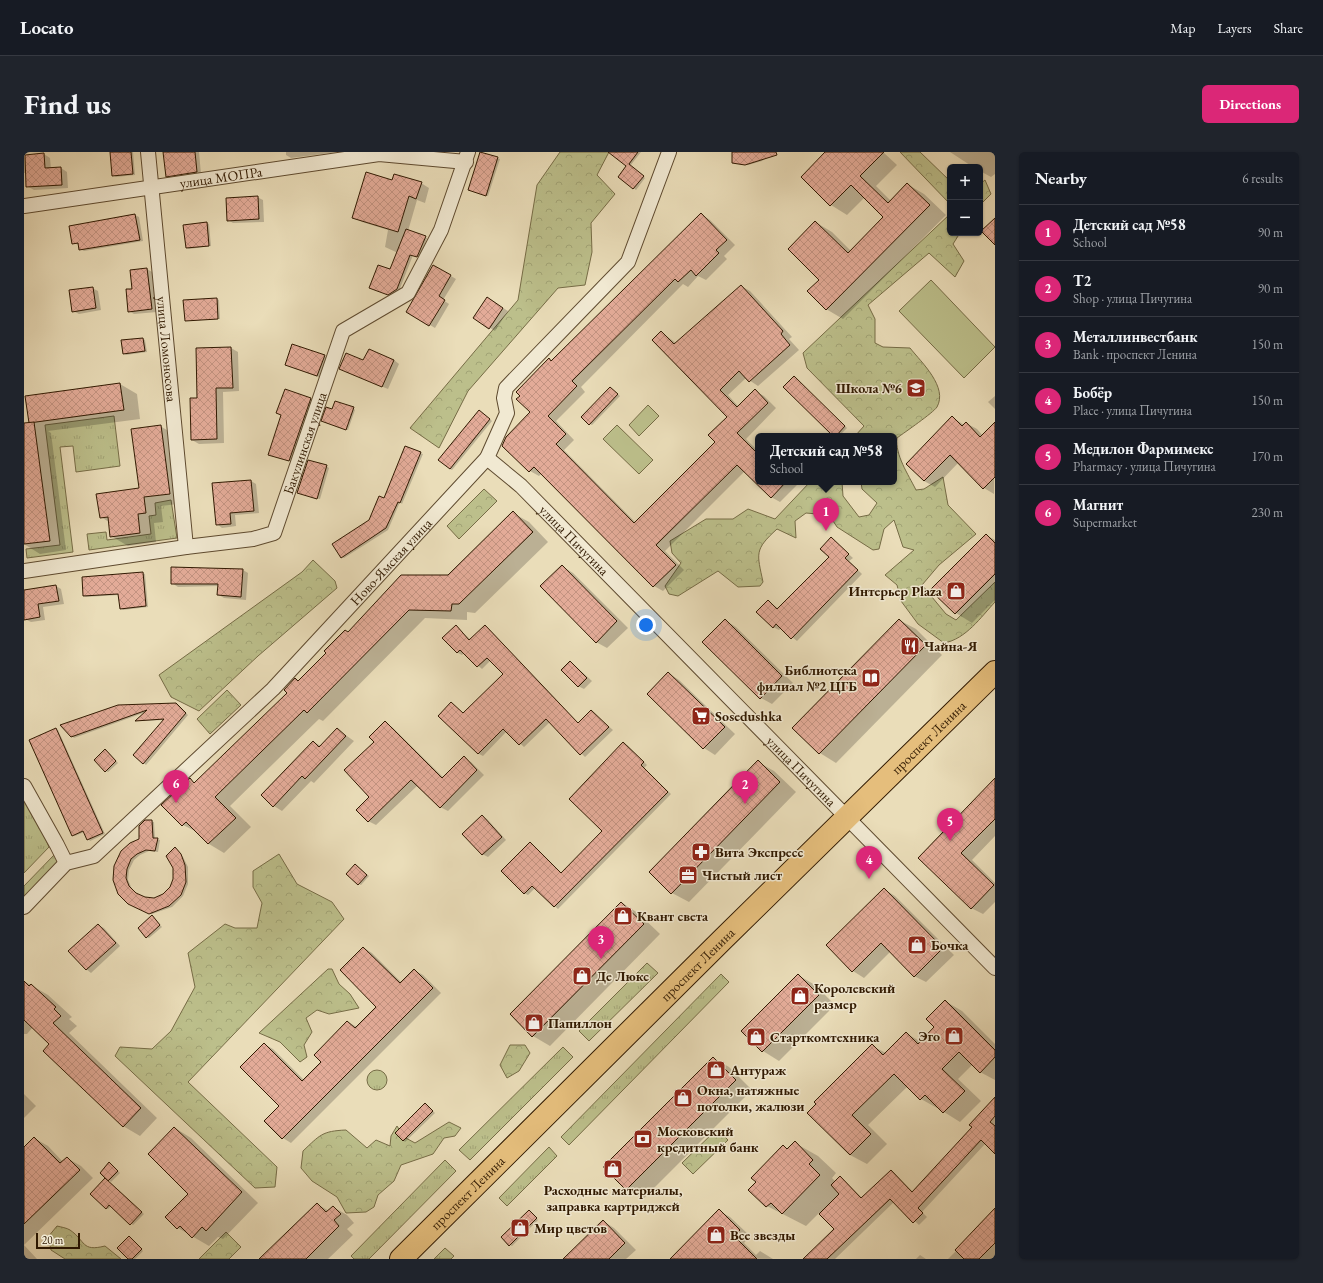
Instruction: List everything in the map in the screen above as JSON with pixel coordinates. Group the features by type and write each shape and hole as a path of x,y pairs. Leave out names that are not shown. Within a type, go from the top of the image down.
{"main road":[{"name":"проспект Ленина","path":"402,1259 995,672"}],"street":[{"name":"улица Ломоносова","path":"148,152 186,547"},
{"name":"Ново-Ямская улица","path":"66,863 94,856 273,689 487,458 506,413 504,398 506,388 628,262 669,152"},
{"name":"улица МОПРа","path":"24,206 152,186 379,154 467,157"},
{"name":"Бакулинская улица","path":"24,571 186,547 253,539 274,533 343,331 408,293 441,230 467,157"},
{"name":"улица Пичугина","path":"487,458 521,486 995,968"},
{"path":"24,786 66,863 24,907"}],"green space":[{"path":"560,152 609,152 597,175 615,194 591,223 592,252 585,285 558,288 468,391 439,448 410,428 518,300 537,185"},
{"path":"900,152 920,152 947,178 947,201"},
{"path":"985,180 991,194 983,202 983,200 983,182"},
{"path":"947,217 947,236 958,236 953,244 964,261 955,277 929,253 868,305 875,319 875,343 883,347 910,348 927,368 936,383 939,391 937,407 925,418 897,438 897,433 858,433 864,426 807,368 803,353"},
{"path":"931,280 995,347 964,378 899,311"},
{"path":"648,405 659,416 639,436 629,425"},
{"path":"114,416 120,466 76,472 73,446 60,447 73,552 27,558 26,549 60,545 45,425"},
{"path":"617,425 653,460 639,474 603,439"},
{"path":"897,444 900,458 916,490 924,489 943,477 948,505 976,534 939,565 922,585 946,614 956,620 995,582 995,602 979,621 966,632 952,641 944,643 918,624 901,601 897,585 885,575 914,550 903,547 894,520 884,529 879,549 873,550 837,527 826,510 817,514 806,513 795,521 796,538 777,529 764,542 759,552 759,564 763,582 760,586 738,587 718,571 678,596 669,594 665,586 681,563 672,553 670,541 706,519 733,519 748,509 775,519 807,485 842,485 843,496 859,517 869,515 877,503 862,489 861,485 897,485"},
{"path":"484,489 497,501 459,539 447,526"},
{"path":"171,500 177,538 89,550 87,534 106,532 107,540 151,534 149,516 156,515 155,503"},
{"path":"313,560 335,581 337,588 258,656 199,711 171,697 159,675 302,572"},
{"path":"227,690 241,705 210,734 197,719"},
{"path":"27,796 49,847 24,873 24,797"},
{"path":"279,854 297,884 332,902 344,919 188,1082 277,1167 275,1187 255,1188 115,1056 120,1047 152,1049 171,1031 195,987 188,953 225,924 235,928 257,928 262,903 253,887 253,871"},
{"path":"54,855 62,862 24,901 24,886"},
{"path":"647,963 658,973 589,1041 579,1031"},
{"path":"328,969 332,969 339,984 350,994 359,1008 329,1014 317,1010 306,1018 312,1032 304,1045 307,1057 300,1062 280,1042 259,1033"},
{"path":"721,974 729,982 569,1145 561,1137"},
{"path":"510,1045 525,1045 530,1053 519,1071 507,1078 500,1065"},
{"path":"563,1047 573,1057 470,1160 459,1150"},
{"path":"373,1070 381,1070 387,1076 387,1084 381,1090 373,1090 367,1084 367,1076"},
{"path":"449,1122 461,1128 455,1136 444,1138 433,1154 401,1165 394,1181 378,1195 374,1207 366,1212 346,1213 337,1197 312,1181 301,1168 303,1151 322,1135 332,1131 346,1130 367,1148 376,1140 390,1146 391,1136 397,1126 404,1137 415,1143"},
{"path":"717,1129 728,1140 693,1174 682,1163"},
{"path":"549,1147 557,1156 507,1206 499,1198"},
{"path":"445,1160 456,1171 369,1259 354,1259 351,1256"},
{"path":"57,1226 70,1230 84,1244 92,1248 105,1246 121,1259 65,1259 51,1250 48,1237"},
{"path":"226,1232 241,1247 229,1259 199,1259"},
{"path":"445,1248 454,1256 451,1259 434,1259"}],"building":[{"path":"110,152 131,152 133,174 112,176"},
{"path":"163,152 195,152 197,172 166,177"},
{"path":"480,152 498,157 486,196 468,190"},
{"path":"608,152 638,152 629,164 644,176 633,189 618,177 626,166"},
{"path":"732,152 776,152 777,155 745,165 732,163"},
{"path":"825,152 884,152 860,176 888,203 907,183 930,205 826,310 807,291 819,280 788,249 815,221 848,253 883,217 851,185 830,206 801,177"},
{"path":"44,153 45,168 61,167 62,185 26,187 25,155"},
{"path":"366,172 392,180 394,174 422,182 416,199 409,196 398,232 352,218"},
{"path":"258,196 259,219 227,221 226,198"},
{"path":"701,213 727,240 716,250 719,253 696,276 691,270 678,282 675,279 572,381 577,386 548,416 566,434 556,444 634,523 715,442 708,435 727,417 652,340 661,331 674,344 741,285 783,331 781,334 790,345 749,382 739,371 720,390 737,407 755,389 768,403 737,433 755,451 755,482 737,465 656,545 676,565 653,587 534,467 529,472 502,446 506,437 530,412 516,399 520,396 516,392 549,358 551,361"},
{"path":"135,214 140,240 79,250 78,243 72,244 69,226"},
{"path":"995,218 995,245 983,233 983,229"},
{"path":"207,222 209,246 186,248 183,225"},
{"path":"406,229 426,236 417,257 410,255 397,289 388,295 369,288 378,265 390,269"},
{"path":"433,265 451,275 439,296 445,300 429,326 406,312"},
{"path":"147,268 152,309 128,312 126,289 132,289 130,270"},
{"path":"93,287 96,308 72,312 69,290"},
{"path":"487,297 503,308 489,329 473,318"},
{"path":"217,298 218,319 185,321 183,300"},
{"path":"143,338 145,351 123,354 121,340"},
{"path":"292,344 325,355 317,376 285,365"},
{"path":"231,347 233,388 216,388 217,439 191,440 190,398 197,398 196,348"},
{"path":"369,349 394,360 382,387 339,369 346,353 363,360"},
{"path":"794,376 845,426 839,433 830,433 783,387"},
{"path":"120,383 124,410 29,423 25,396"},
{"path":"610,387 618,394 589,425 581,417"},
{"path":"285,389 311,398 289,461 268,455 281,415 276,413"},
{"path":"335,401 354,407 346,430 321,421 326,407 332,409"},
{"path":"479,410 490,419 450,469 438,460"},
{"path":"952,416 962,426 966,422 980,437 995,422 995,477 983,489 950,455 924,481 906,464"},
{"path":"34,422 50,541 24,544 24,423"},
{"path":"161,425 170,494 144,497 146,513 138,514 140,533 110,537 108,517 100,518 96,494 139,488 131,429"},
{"path":"405,446 421,452 400,503 398,502 386,528 341,558 332,544 369,520 379,496 384,498"},
{"path":"308,460 327,465 317,499 297,493"},
{"path":"251,480 254,511 230,513 231,524 216,525 212,483"},
{"path":"758,485 783,485 771,498"},
{"path":"513,511 533,532 459,604 452,604 451,611 409,610 307,713 304,710 215,797 236,818 208,844 186,822 182,826 161,805 190,778 194,783 287,693 284,690 295,678 298,681 326,653 324,651 345,630 348,632 401,575 448,575"},
{"path":"986,534 995,543 995,574 955,614 930,590"},
{"path":"831,537 849,554 845,558 858,570 791,639 776,624 773,628 756,612 768,600 777,609 829,557 820,549"},
{"path":"562,565 617,621 596,643 540,586"},
{"path":"171,567 243,569 241,597 217,595 218,584 171,584"},
{"path":"143,572 146,606 120,609 118,594 83,596 82,577"},
{"path":"56,585 59,601 38,604 40,617 24,620 24,590"},
{"path":"725,619 782,676 760,699 702,642"},
{"path":"899,619 926,645 819,754 792,728"},
{"path":"456,625 469,640 485,625 578,723 591,710 609,727 580,755 546,719 519,745 503,729 478,754 438,716 451,702 463,713 503,674 487,658 477,667 460,650 457,653 442,638"},
{"path":"570,661 587,678 578,687 561,670"},
{"path":"668,672 725,727 703,749 647,694"},
{"path":"176,703 186,713 143,764 133,755 164,719 135,721 147,710 71,737 60,725 118,705"},
{"path":"385,721 442,778 464,756 477,770 440,808 411,780 368,822 356,810 369,797 344,770 374,742 369,737"},
{"path":"56,728 103,833 87,840 83,831 72,836 29,740"},
{"path":"337,728 346,736 305,779 302,776 273,807 261,795 313,741 319,747"},
{"path":"623,742 644,762 641,765 668,792 554,907 532,886 524,894 501,871 530,842 561,873 602,831 569,799"},
{"path":"105,749 116,761 105,772 94,760"},
{"path":"758,760 780,782 671,894 649,872"},
{"path":"995,778 995,819 961,853 994,885 971,909 918,858"},
{"path":"482,815 502,837 482,855 462,834"},
{"path":"145,820 152,820 153,838 158,838 155,851 146,850 137,854 131,859 127,869 126,878 129,886 136,893 145,897 154,898 163,894 170,887 173,879 173,868 166,856 175,847 181,854 185,865 186,882 181,895 169,906 149,914 128,904 118,894 113,880 114,866 121,851 130,843 139,839 139,826"},
{"path":"355,864 367,875 358,885 346,874"},
{"path":"884,888 943,948 914,977 881,943 852,972 826,945"},
{"path":"621,902 644,924 532,1037 510,1014"},
{"path":"152,915 160,925 146,938 138,928"},
{"path":"98,924 116,943 86,970 68,951"},
{"path":"363,947 400,983 414,969 433,988 282,1139 264,1121 279,1106 240,1067 264,1043 302,1081 321,1062 314,1055 347,1021 355,1028 376,1007 340,970"},
{"path":"798,974 819,995 762,1052 741,1031"},
{"path":"24,981 29,986 31,984 56,1007 54,1009 61,1016 53,1023 141,1108 123,1127 43,1051 49,1044 24,1020"},
{"path":"945,1000 995,1050 995,1057 980,1073 959,1052 942,1069 965,1091 943,1113 925,1095 920,1100 894,1074 852,1115 871,1134 850,1155 807,1113 816,1104 814,1102 872,1044 883,1055 906,1032 918,1044 934,1027 926,1019"},
{"path":"713,1057 736,1080 626,1190 603,1167"},
{"path":"995,1097 995,1116 990,1122 995,1126 995,1154 981,1140 918,1208 923,1213 913,1223 890,1199 827,1259 803,1259 834,1229 819,1214 839,1194 831,1185 840,1176 861,1198 891,1170 912,1192 972,1127 969,1125"},
{"path":"425,1103 433,1111 403,1141 395,1133"},
{"path":"174,1127 242,1192 206,1231 202,1227 192,1238 180,1226 177,1229 165,1217 188,1194 148,1154"},
{"path":"34,1137 60,1163 67,1157 80,1170 24,1224 24,1147"},
{"path":"795,1141 813,1160 809,1164 820,1175 782,1214 771,1203 766,1207 748,1190 756,1182 751,1178 783,1145 787,1149"},
{"path":"109,1162 118,1171 108,1181 100,1173"},
{"path":"105,1178 142,1212 130,1225 109,1205 106,1209 90,1194"},
{"path":"317,1203 326,1212 333,1206 341,1214 334,1220 339,1226 306,1259 259,1259"},
{"path":"995,1208 995,1243 979,1259 964,1259 955,1250"},
{"path":"719,1209 740,1230 734,1236 757,1259 670,1259"},
{"path":"529,1210 537,1218 509,1246 501,1237"},
{"path":"603,1220 625,1243 609,1259 563,1259"},
{"path":"129,1236 142,1249 132,1259 128,1259 117,1248"}],"place":[{"name":"Школа №6","path":"916,388"},
{"name":"Детский сад №58","path":"826,531"},
{"name":"Интерьер Plaza","path":"956,591"},
{"name":"Чайна-Я","path":"910,646"},
{"name":"Библиотека филиал №2 ЦГБ","path":"871,678"},
{"name":"Sosedushka","path":"701,716"},
{"name":"Магнит","path":"176,803"},
{"name":"T2","path":"745,804"},
{"name":"Медилон Фармимекс","path":"950,841"},
{"name":"Вита Экспресс","path":"701,852"},
{"name":"Чистый лист","path":"688,875"},
{"name":"Бобёр","path":"869,879"},
{"name":"Квант света","path":"623,916"},
{"name":"Бочка","path":"917,945"},
{"name":"Металлинвестбанк","path":"601,959"},
{"name":"Де Люкс","path":"582,976"},
{"name":"Королевский размер","path":"800,996"},
{"name":"Папиллон","path":"534,1023"},
{"name":"Эго","path":"954,1036"},
{"name":"Старткомтехника","path":"756,1037"},
{"name":"Антураж","path":"716,1070"},
{"name":"Окна, натяжные потолки, жалюзи","path":"683,1098"},
{"name":"Московский кредитный банк","path":"643,1139"},
{"name":"Расходные материалы, заправка картриджей","path":"613,1169"},
{"name":"Мир цветов","path":"520,1228"},
{"name":"Все звезды","path":"716,1235"}]}
